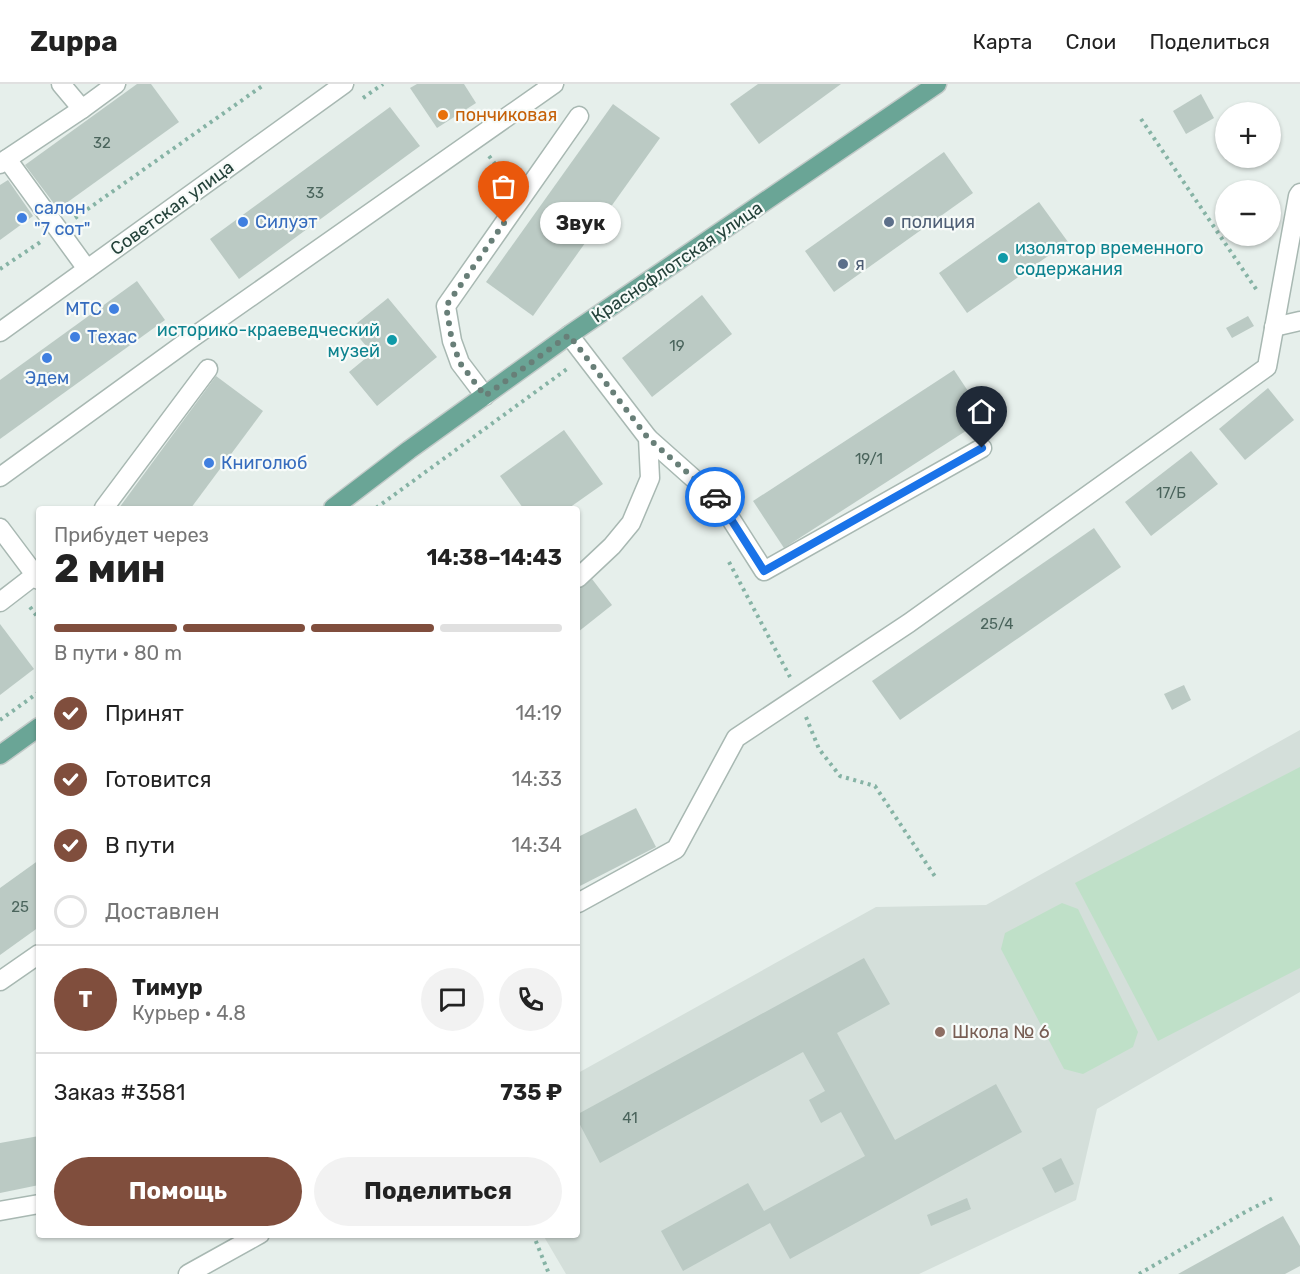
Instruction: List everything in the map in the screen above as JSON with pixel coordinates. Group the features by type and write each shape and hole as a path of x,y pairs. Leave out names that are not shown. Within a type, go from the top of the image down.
{"main road":[{"name":"Краснофлотская улица","path":"336,506 569,335 937,84"},
{"path":"0,755 36,729"}],"street":[{"path":"61,84 82,109"},
{"path":"87,269 4,161 117,84"},
{"name":"Советская улица","path":"0,332 344,84"},
{"path":"0,477 189,340 554,84"},
{"path":"485,396 460,363 452,341 446,306 579,116"},
{"path":"580,902 676,849 736,738 909,623 1267,367 1300,193"},
{"path":"1275,323 1300,321"},
{"path":"569,335 648,438 720,502 764,571 982,448"},
{"path":"105,506 208,369"},
{"path":"580,576 612,546 631,523 650,478 648,438"},
{"path":"0,528 36,573"},
{"path":"0,602 36,577"},
{"path":"0,981 36,956"},
{"path":"0,1211 36,1205"},
{"path":"188,1274 253,1238"}],"path":[{"path":"0,269 264,84"},
{"path":"1141,119 1275,323"},
{"path":"379,506 585,356"},
{"path":"724,554 792,681 819,749 840,776 875,786 936,878"},
{"path":"0,720 36,694"},
{"path":"1139,1274 1275,1197"},
{"path":"535,1238 549,1274"}],"shaded area":[{"name":"Школа № 6","path":"1300,730 1300,992 1097,1109 1076,1200 919,1274 566,1274 545,1238 580,1238 580,1072 876,907 986,905"}],"green space":[{"path":"1300,767 1300,968 1158,1041 1075,883"},
{"path":"1062,903 1078,909 1138,1032 1133,1047 1083,1074 1064,1069 1001,949 1005,933"}],"building":[{"path":"137,84 151,84 179,122 58,209 25,165"},
{"name":"пончиковая","path":"417,84 464,84 476,103 437,128 410,88"},
{"path":"758,84 841,84 759,144 730,104"},
{"path":"1201,94 1214,118 1186,134 1173,111"},
{"path":"613,104 660,138 533,316 486,282"},
{"path":"390,107 420,146 239,279 210,239"},
{"name":"полиция","path":"944,152 973,193 834,292 805,251"},
{"path":"8,180 33,216 0,240 0,185"},
{"name":"изолятор временного содержания","path":"1039,202 1068,242 967,313 939,273"},
{"path":"137,281 165,320 0,439 0,380"},
{"path":"702,295 732,334 652,397 622,358"},
{"name":"историко-краеведческий музей","path":"388,298 437,357 377,406 349,372 372,353 351,328"},
{"path":"1248,316 1254,326 1232,338 1226,328"},
{"path":"954,370 986,418 784,548 753,501"},
{"path":"216,376 263,411 192,506 120,506"},
{"path":"1268,388 1294,420 1245,460 1219,429"},
{"path":"564,430 603,484 572,506 522,506 500,476"},
{"path":"1191,451 1218,484 1151,536 1125,502"},
{"path":"1094,528 1121,567 900,720 872,681"},
{"path":"592,579 612,605 580,630 580,588"},
{"path":"0,624 34,669 0,695"},
{"path":"1184,685 1191,700 1172,710 1164,694"},
{"path":"636,808 656,847 580,886 580,836"},
{"path":"36,862 36,929 0,955 0,888"},
{"path":"864,958 890,1004 837,1033 895,1140 996,1084 1022,1132 790,1259 770,1223 683,1271 661,1231 748,1183 764,1211 865,1156 841,1112 821,1123 809,1100 825,1091 803,1052 600,1163 580,1125 580,1113"},
{"path":"36,1137 36,1186 0,1193 0,1143"},
{"path":"1061,1158 1074,1184 1055,1193 1042,1168"},
{"path":"967,1198 971,1209 931,1226 927,1215"},
{"path":"1283,1216 1300,1246 1300,1266 1285,1274 1178,1274"}],"way so far":[{"path":"504,223 446,306 452,341 460,363 485,396 569,335 648,438 715,497"}],"place":[{"name":"пончиковая","path":"443,115"},
{"name":"салон \"7 сот\"","path":"22,218"},
{"name":"Силуэт","path":"243,222"},
{"name":"полиция","path":"889,222"},
{"name":"Звук","path":"504,223"},
{"name":"изолятор временного содержания","path":"1003,258"},
{"name":"я","path":"843,264"},
{"name":"МТС","path":"114,309"},
{"name":"Техас","path":"75,337"},
{"name":"историко-краеведческий музей","path":"392,340"},
{"name":"Эдем","path":"47,358"},
{"name":"Книголюб","path":"209,463"},
{"name":"Школа № 6","path":"940,1032"}],"route":[{"path":"715,497 764,571 982,448"}]}
